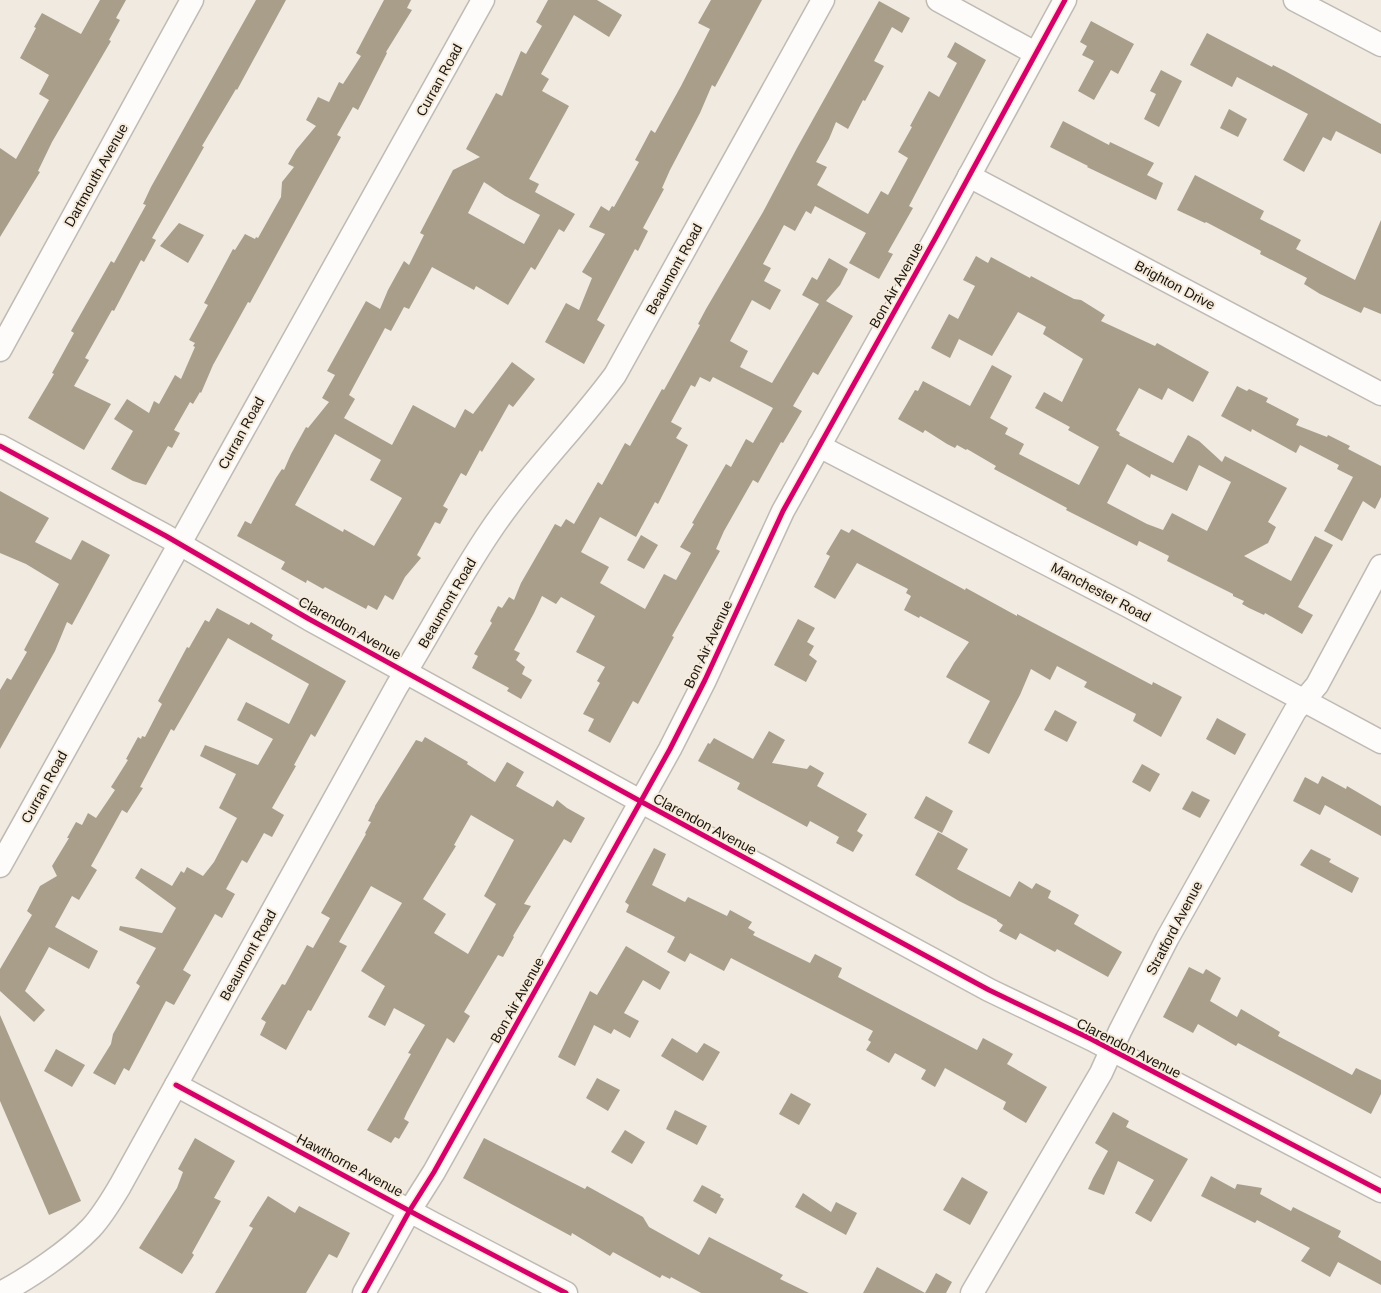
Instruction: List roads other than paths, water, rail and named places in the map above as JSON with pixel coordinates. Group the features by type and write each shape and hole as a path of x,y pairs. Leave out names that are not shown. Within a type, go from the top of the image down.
{"street":[{"name":"Dartmouth Avenue","path":"0,350 192,0"},
{"name":"Curran Road","path":"0,866 483,0"},
{"name":"Beaumont Road","path":"0,1293 53,1259 91,1228 104,1213 406,672 492,529 530,479 595,402 615,375 823,0"},
{"path":"938,0 1035,53"},
{"name":"Bon Air Avenue","path":"364,1293 410,1210 439,1164 621,838 705,680 767,543 1065,0"},
{"path":"1295,0 1381,46"},
{"name":"Brighton Drive","path":"969,176 1381,394"},
{"name":"Clarendon Avenue","path":"0,446 640,801 990,990 1381,1191"},
{"name":"Manchester Road","path":"819,446 1128,606 1381,742"},
{"name":"Stratford Avenue","path":"972,1293 1101,1073 1167,939 1294,711 1317,685 1381,566"},
{"name":"Hawthorne Avenue","path":"176,1085 566,1293"}]}
